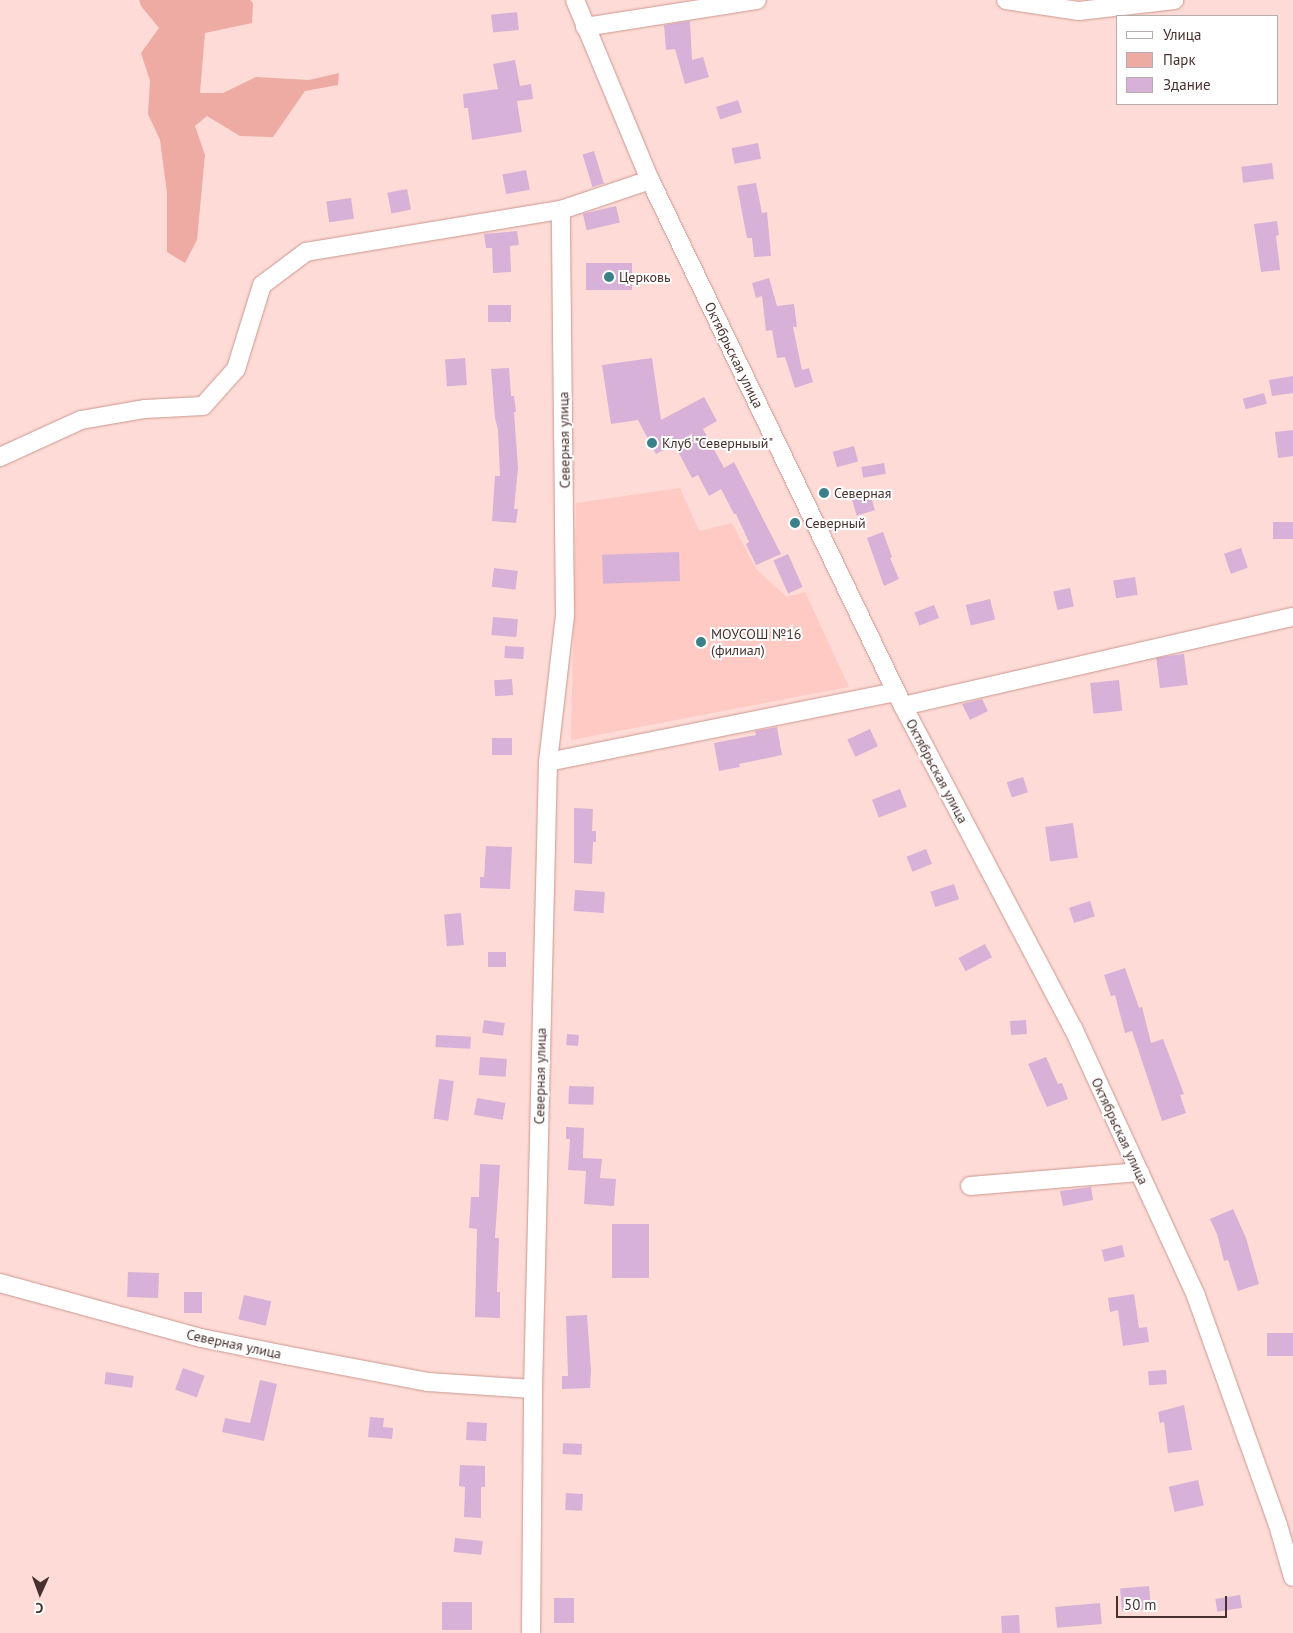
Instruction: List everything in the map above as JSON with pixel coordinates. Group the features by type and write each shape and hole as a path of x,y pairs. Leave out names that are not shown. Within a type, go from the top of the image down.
{"street":[{"name":"Октябрьская улица","path":"575,0 650,180 899,699 1073,1028 1196,1296 1286,1523 1293,1577"},
{"path":"585,27 757,0"},
{"path":"1006,0 1079,11 1174,0"},
{"path":"0,457 81,420 145,409 203,406 236,370 262,285 306,252 561,210 650,180"},
{"name":"Северная улица","path":"531,1633 533,1390 548,762 565,616 561,210"},
{"name":"Октябрьская улица","path":"899,699 1293,617"},
{"path":"548,762 899,699"},
{"path":"970,1186 1139,1172"},
{"name":"Северная улица","path":"0,1283 201,1338 284,1355 428,1382 533,1390"}],"shaded area":[{"name":"МОУСОШ №16 (филиал)","path":"680,488 699,531 732,523 756,569 787,597 805,592 849,687 571,740 576,503"}],"green space":[{"path":"139,0 250,0 253,3 252,23 205,33 200,93 223,93 256,77 309,80 339,73 338,85 305,91 273,137 240,136 207,116 195,126 205,155 197,240 185,263 167,252 167,193 160,140 148,114 150,81 141,53 159,28 141,6"}],"building":[{"path":"517,12 519,30 493,33 491,15"},
{"path":"690,21 692,60 703,57 709,77 685,84 675,49 666,50 664,25"},
{"path":"515,60 520,86 531,84 533,99 517,101 522,132 472,140 468,108 464,108 463,94 498,89 493,64"},
{"path":"738,100 742,112 720,119 716,107"},
{"path":"758,143 761,159 735,164 731,148"},
{"path":"594,151 604,184 592,187 583,155"},
{"path":"1272,163 1274,179 1243,183 1241,167"},
{"path":"526,170 530,190 506,194 502,175"},
{"path":"756,183 762,213 767,212 771,256 754,257 752,238 747,238 737,186"},
{"path":"407,189 411,210 391,213 387,193"},
{"path":"351,198 354,219 329,222 326,201"},
{"path":"616,206 620,223 587,230 583,214"},
{"path":"1277,221 1279,235 1276,236 1280,270 1261,272 1254,224"},
{"path":"517,231 519,245 510,246 511,272 493,273 492,248 486,248 484,234"},
{"name":"Церковь","path":"586,263 632,263 632,290 586,290"},
{"path":"769,278 777,306 794,304 797,327 793,327 802,370 809,368 813,382 795,388 785,357 777,358 772,330 766,331 762,296 756,298 752,283"},
{"path":"488,305 511,305 511,322 488,322"},
{"path":"465,358 467,385 447,386 445,359"},
{"path":"652,358 661,420 704,397 717,421 703,429 724,468 734,462 781,554 756,565 746,544 749,542 736,514 734,514 721,489 709,496 698,475 692,478 674,444 656,454 638,420 611,424 602,365"},
{"path":"509,368 511,396 514,396 516,412 514,412 518,468 514,509 518,509 516,523 492,521 495,476 500,476 498,430 495,418 491,369"},
{"path":"1293,376 1293,393 1272,396 1269,380"},
{"path":"1264,393 1267,404 1246,409 1243,399"},
{"path":"1293,430 1293,456 1278,458 1275,432"},
{"path":"854,446 858,461 837,467 833,452"},
{"path":"884,463 886,474 863,478 861,467"},
{"path":"870,493 875,510 857,516 852,498"},
{"path":"1273,522 1293,522 1293,539 1273,539"},
{"path":"883,532 892,557 890,558 899,579 884,586 867,538"},
{"path":"1241,548 1248,568 1231,574 1224,554"},
{"path":"679,552 680,581 603,584 602,555"},
{"path":"788,554 803,587 788,593 773,561"},
{"path":"494,568 518,571 516,590 492,587"},
{"path":"1135,577 1138,595 1116,598 1113,580"},
{"path":"1070,588 1074,607 1057,610 1053,592"},
{"path":"990,599 995,619 971,625 966,605"},
{"path":"934,605 939,618 919,626 914,613"},
{"path":"493,617 518,619 516,637 491,635"},
{"path":"505,646 524,647 523,659 504,658"},
{"path":"1184,654 1188,685 1160,688 1156,657"},
{"path":"512,679 513,695 495,696 494,680"},
{"path":"1119,680 1122,711 1093,714 1090,683"},
{"path":"982,699 988,711 970,720 962,704"},
{"path":"777,727 782,755 739,764 740,767 719,771 714,743 756,735 755,731"},
{"path":"870,729 878,746 855,757 847,740"},
{"path":"492,738 512,738 512,755 492,755"},
{"path":"1023,777 1028,792 1012,797 1007,782"},
{"path":"900,789 907,807 879,817 872,800"},
{"path":"574,808 593,809 592,831 596,831 596,842 593,842 592,864 574,863"},
{"path":"1073,823 1078,858 1050,862 1045,827"},
{"path":"486,846 512,847 510,889 480,888 480,877 484,877"},
{"path":"926,849 932,864 913,872 907,857"},
{"path":"954,884 959,899 935,907 930,892"},
{"path":"575,890 605,892 603,913 574,911"},
{"path":"1090,901 1095,916 1074,923 1069,908"},
{"path":"461,913 464,945 447,946 444,914"},
{"path":"985,944 992,957 966,971 959,958"},
{"path":"488,952 506,952 506,967 488,967"},
{"path":"1125,968 1139,1008 1142,1007 1151,1043 1163,1039 1184,1094 1180,1095 1186,1113 1162,1121 1132,1031 1125,1033 1115,995 1111,996 1104,975"},
{"path":"484,1020 505,1023 503,1036 482,1033"},
{"path":"1026,1020 1027,1034 1011,1035 1010,1021"},
{"path":"567,1034 579,1035 578,1046 566,1045"},
{"path":"436,1035 471,1037 470,1049 435,1047"},
{"path":"480,1057 507,1059 506,1077 479,1075"},
{"path":"1046,1057 1058,1084 1062,1083 1068,1099 1047,1107 1028,1064"},
{"path":"439,1079 454,1081 448,1121 433,1119"},
{"path":"569,1086 594,1087 593,1105 568,1104"},
{"path":"477,1098 506,1103 503,1120 474,1115"},
{"path":"566,1127 584,1128 583,1158 602,1159 600,1178 616,1179 614,1206 584,1204 586,1171 568,1170 570,1139 566,1139"},
{"path":"480,1164 500,1165 495,1238 499,1238 497,1292 500,1292 500,1318 475,1317 477,1229 469,1228 471,1197 479,1197"},
{"path":"1091,1187 1093,1200 1063,1206 1060,1191"},
{"path":"1233,1209 1246,1238 1259,1284 1238,1291 1228,1260 1224,1261 1217,1234 1210,1219"},
{"path":"612,1224 649,1224 649,1278 612,1278"},
{"path":"1122,1245 1125,1257 1105,1262 1102,1250"},
{"path":"128,1272 159,1273 158,1298 127,1297"},
{"path":"184,1292 202,1292 202,1313 184,1313"},
{"path":"1134,1294 1139,1328 1147,1327 1149,1342 1123,1346 1118,1310 1110,1312 1108,1298"},
{"path":"244,1295 271,1301 266,1326 238,1319"},
{"path":"587,1315 591,1370 590,1388 562,1389 562,1376 568,1376 566,1316"},
{"path":"1267,1333 1293,1333 1293,1356 1267,1356"},
{"path":"183,1368 205,1376 197,1397 175,1390"},
{"path":"1166,1370 1167,1384 1149,1385 1148,1371"},
{"path":"106,1372 134,1376 132,1388 104,1384"},
{"path":"260,1380 277,1384 264,1441 222,1432 225,1418 250,1423"},
{"path":"1184,1405 1192,1450 1168,1453 1164,1422 1160,1423 1158,1412"},
{"path":"370,1417 384,1418 383,1427 393,1428 392,1439 368,1437"},
{"path":"467,1422 487,1423 486,1441 466,1440"},
{"path":"563,1443 582,1444 581,1455 562,1454"},
{"path":"460,1465 485,1466 485,1487 481,1487 481,1518 464,1517 465,1487 459,1486"},
{"path":"1198,1480 1204,1505 1175,1512 1169,1487"},
{"path":"566,1493 583,1494 582,1511 565,1510"},
{"path":"455,1538 483,1541 481,1555 454,1552"},
{"path":"1149,1586 1151,1609 1122,1611 1120,1589"},
{"path":"1240,1595 1242,1608 1217,1612 1215,1599"},
{"path":"554,1598 574,1598 574,1623 554,1623"},
{"path":"442,1602 472,1602 472,1630 442,1630"},
{"path":"1100,1603 1102,1624 1057,1628 1055,1607"},
{"path":"1019,1615 1020,1633 1002,1633 1001,1616"}],"place":[{"name":"Церковь","path":"609,277"},
{"name":"Клуб \"Северныый\"","path":"652,443"},
{"name":"Северная","path":"824,493"},
{"name":"Северный","path":"795,523"},
{"name":"МОУСОШ №16 (филиал)","path":"701,642"}]}
